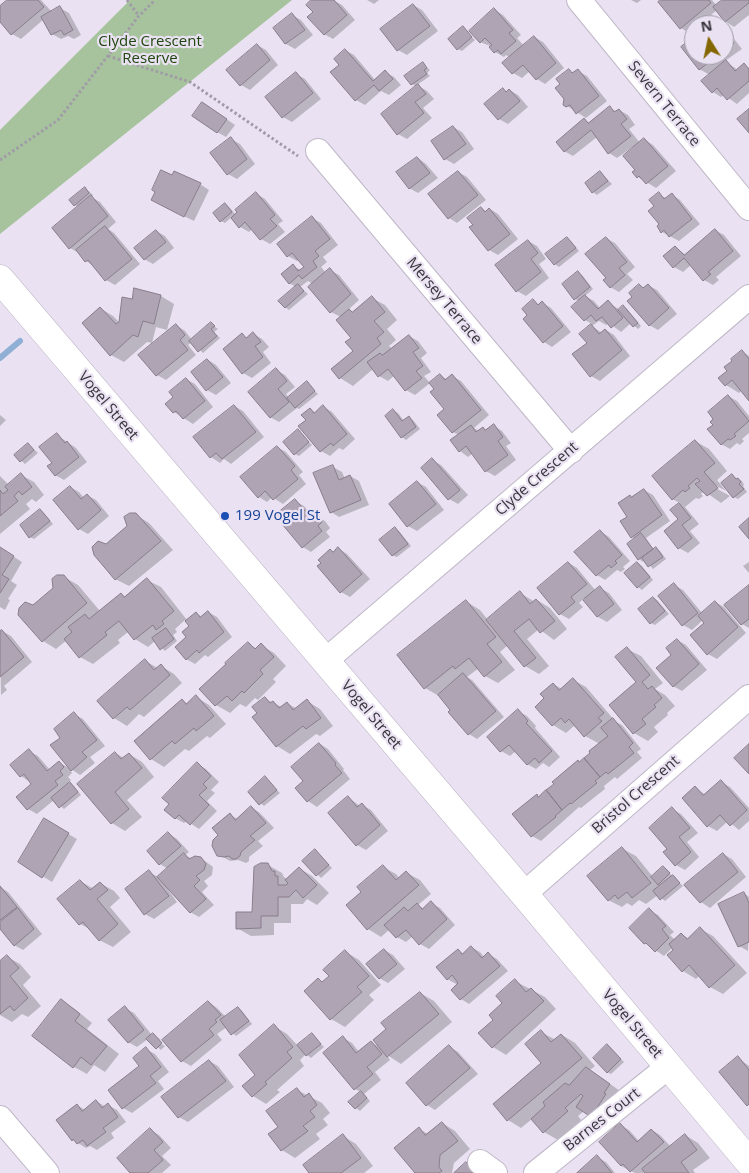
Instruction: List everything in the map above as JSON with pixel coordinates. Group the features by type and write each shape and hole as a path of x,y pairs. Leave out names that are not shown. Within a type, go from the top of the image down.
{"main road":[{"name":"Vogel Street","path":"0,279 524,894 668,1068 746,1152"}],"street":[{"name":"Severn Terrace","path":"579,0 749,208"},
{"name":"Mersey Terrace","path":"318,151 571,451"},
{"name":"Clyde Crescent","path":"325,661 749,297"},
{"name":"Bristol Crescent","path":"524,894 749,697"},
{"name":"Barnes Court","path":"536,1173 668,1068"},
{"path":"0,1118 47,1173"}],"path":[{"path":"127,0 139,16"},
{"path":"0,160 58,120 139,16 155,0"},
{"path":"108,56 190,82 298,156 318,151"}],"green space":[{"name":"Clyde Crescent Reserve","path":"130,0 292,0 0,234 0,130"}],"building":[{"path":"7,0 38,0 44,7 11,35 0,22 0,6"},
{"path":"311,0 334,0 347,15 324,35 307,17 313,12 306,5"},
{"path":"660,0 709,0 711,3 697,15 684,15 684,26 680,29 658,2"},
{"path":"722,0 749,0 749,3 734,15 719,15 713,7"},
{"path":"413,4 430,26 397,51 380,29"},
{"path":"60,6 73,30 64,35 61,30 51,35 41,17"},
{"path":"494,8 513,30 509,33 516,41 501,54 498,50 494,53 489,47 492,45 485,38 480,43 469,31"},
{"path":"292,13 305,30 285,44 273,28"},
{"path":"463,26 472,37 457,50 448,39"},
{"path":"534,36 556,63 536,80 523,65 512,74 502,63"},
{"path":"257,44 270,60 240,86 226,70"},
{"path":"345,49 373,81 385,70 393,79 379,91 374,85 355,101 330,72 339,65 334,59"},
{"path":"423,62 427,68 424,70 427,74 411,85 404,76"},
{"path":"744,63 749,69 749,81 727,100 717,88 712,93 701,81 720,65 730,65 735,71"},
{"path":"695,65 705,65 699,70"},
{"path":"569,69 572,73 578,69 599,96 576,114 570,105 566,107 563,105 564,99 555,88 560,84 556,79"},
{"path":"296,72 313,93 282,118 265,97"},
{"path":"418,84 426,94 415,102 424,113 397,135 381,114"},
{"path":"503,88 506,92 509,89 520,101 498,120 484,104"},
{"path":"202,102 227,119 217,133 192,116"},
{"path":"610,106 614,112 619,109 627,119 621,124 631,136 608,154 591,130 564,152 556,142 584,118 588,123"},
{"path":"749,109 749,133 737,119"},
{"path":"453,126 466,144 444,160 431,141"},
{"path":"231,137 247,159 227,175 210,153"},
{"path":"644,138 668,166 646,184 639,176 637,178 632,172 635,170 623,156"},
{"path":"417,157 430,173 409,189 396,172"},
{"path":"161,170 172,175 174,171 201,183 184,217 151,200 155,192 152,190"},
{"path":"458,171 478,195 448,219 428,194"},
{"path":"600,171 608,181 592,193 585,183"},
{"path":"85,187 89,193 74,206 69,200"},
{"path":"256,192 275,215 270,219 277,226 260,240 245,222 239,228 231,218 237,212 235,210"},
{"path":"659,192 664,199 672,193 692,219 669,237 664,230 661,233 657,226 659,224 648,211 654,206 649,200"},
{"path":"91,195 108,216 69,249 52,228"},
{"path":"225,203 232,212 220,222 213,213"},
{"path":"481,207 485,212 489,208 510,234 488,251 469,227 473,225 467,218"},
{"path":"312,216 330,239 315,251 319,256 313,261 317,267 302,279 299,275 289,284 281,274 293,264 298,271 304,267 292,253 287,257 277,244"},
{"path":"105,226 132,259 105,281 88,260 85,262 76,250"},
{"path":"715,229 733,251 708,272 711,274 703,281 684,258 673,268 663,256 675,246 684,255"},
{"path":"156,230 166,242 144,260 134,248"},
{"path":"567,237 576,248 554,265 545,254"},
{"path":"606,237 627,262 619,268 625,275 610,288 603,280 606,278 585,254"},
{"path":"528,240 538,253 531,259 541,272 516,292 495,265"},
{"path":"330,268 351,294 330,313 308,287"},
{"path":"578,271 590,287 574,300 562,284"},
{"path":"298,284 304,291 285,308 278,301"},
{"path":"639,284 643,288 648,284 669,308 649,326 627,301 632,297 629,293"},
{"path":"134,288 161,295 154,324 143,321 138,337 133,335 110,356 82,323 100,307 116,324 119,322 122,297 132,299"},
{"path":"585,295 598,309 608,300 623,318 611,328 602,317 596,321 591,315 584,321 571,307"},
{"path":"372,296 385,312 374,321 384,332 377,338 381,344 339,379 331,369 353,351 345,342 351,338 336,320 349,309 352,312"},
{"path":"533,299 538,305 542,301 563,326 543,343 523,319 527,315 522,309"},
{"path":"623,305 638,323 633,327 618,310"},
{"path":"211,322 215,326 211,329 217,336 198,352 189,341"},
{"path":"176,324 185,335 180,340 188,350 156,376 138,355"},
{"path":"591,324 599,334 605,329 622,350 590,377 572,354 587,343 579,334"},
{"path":"253,332 261,342 255,346 263,357 242,374 223,349 242,333 246,338"},
{"path":"409,335 419,348 413,352 423,366 416,371 422,378 405,391 388,369 378,377 367,362 380,353 382,355"},
{"path":"742,350 749,359 749,401 732,380 725,386 718,378 727,371 724,367"},
{"path":"207,359 223,377 206,391 191,372"},
{"path":"276,368 287,381 278,389 289,402 270,418 248,392"},
{"path":"440,374 445,380 452,374 481,410 452,433 437,415 444,409 430,392 434,389 429,383"},
{"path":"186,378 205,401 183,419 176,411 173,413 165,404 173,397 169,392"},
{"path":"307,381 315,391 295,408 287,398"},
{"path":"728,395 749,421 734,434 736,436 730,440 728,439 721,445 707,429 713,425 710,422 713,419 708,412"},
{"path":"234,405 256,432 222,459 216,453 210,458 193,437"},
{"path":"323,405 347,434 333,446 331,443 320,452 298,426 306,420 301,415 310,408 314,413"},
{"path":"393,409 402,421 409,416 416,427 401,438 385,416"},
{"path":"494,424 503,437 498,441 508,455 485,472 466,446 459,452 450,440 471,425 476,432 483,427 485,430"},
{"path":"298,429 309,442 294,455 283,442"},
{"path":"57,433 65,443 67,441 79,457 55,476 47,466 52,463 39,447"},
{"path":"695,440 715,463 704,472 718,488 707,496 695,484 700,481 697,478 688,486 690,488 685,492 683,490 672,500 652,476"},
{"path":"28,443 34,450 20,462 14,455"},
{"path":"277,446 295,466 291,470 298,479 273,500 265,491 258,498 240,477"},
{"path":"432,458 460,490 448,500 421,468"},
{"path":"333,465 339,480 350,475 361,500 330,513 313,473"},
{"path":"21,473 32,487 22,495 19,491 14,496 18,501 0,516 0,490 3,494 8,490 5,487"},
{"path":"732,474 736,479 738,478 741,482 739,484 744,489 733,498 721,483"},
{"path":"417,481 436,504 407,527 389,504"},
{"path":"70,486 81,499 87,494 101,510 78,530 53,500"},
{"path":"644,489 662,515 631,538 620,521 627,517 618,503"},
{"path":"295,499 311,518 316,515 322,522 318,526 322,531 302,548 282,524 286,521 279,512"},
{"path":"679,503 691,518 682,525 692,538 678,549 664,531 678,519 670,510"},
{"path":"40,509 50,521 29,538 20,525"},
{"path":"130,513 136,513 161,541 115,580 94,555 92,547 98,541 106,544 127,526 124,517"},
{"path":"749,518 749,539 739,527"},
{"path":"395,527 408,544 392,556 379,540"},
{"path":"600,530 622,555 611,568 609,565 596,576 574,552"},
{"path":"641,533 653,549 638,560 627,544"},
{"path":"0,547 14,556 2,575 9,579 0,593"},
{"path":"338,547 362,574 340,593 317,566 321,563 318,560 330,549 333,552"},
{"path":"656,547 663,557 648,567 642,558"},
{"path":"568,562 587,584 571,597 575,602 559,615 537,588"},
{"path":"637,562 650,577 637,588 624,573"},
{"path":"57,575 64,575 87,603 42,642 18,615 19,608 25,602 33,605 53,588 52,579"},
{"path":"147,578 174,611 162,621 164,624 156,630 153,625 134,640 119,621 105,632 107,635 79,658 64,639 72,632 68,627 85,614 89,619 121,593 124,597"},
{"path":"674,583 698,613 682,626 658,596"},
{"path":"749,585 749,619 741,625 724,605"},
{"path":"600,586 614,604 597,617 583,600"},
{"path":"520,591 530,604 536,599 555,621 540,633 529,619 514,631 536,658 524,667 486,620"},
{"path":"653,597 665,611 650,624 638,609"},
{"path":"466,600 496,637 487,644 502,662 484,677 469,658 455,669 453,666 424,689 397,655"},
{"path":"715,601 738,627 707,655 690,635 704,623 698,616"},
{"path":"208,611 224,632 199,653 197,650 186,660 175,647 186,637 182,632 189,626 185,621 196,612 200,617"},
{"path":"166,628 174,639 160,650 152,638"},
{"path":"2,630 24,657 0,677 0,631"},
{"path":"677,639 699,664 673,687 656,668 671,655 666,648"},
{"path":"248,642 255,649 261,643 274,657 260,670 263,674 244,693 242,691 232,701 227,696 215,706 199,689"},
{"path":"627,647 650,675 642,682 648,689 652,686 662,698 654,705 656,707 642,719 646,724 633,734 609,705 636,682 615,657"},
{"path":"145,659 154,670 161,664 170,675 130,710 127,707 113,719 97,701"},
{"path":"463,673 496,711 468,735 448,712 450,710 438,695"},
{"path":"573,678 604,713 598,718 602,721 584,737 569,719 565,723 561,718 552,726 535,707 544,698 540,694 553,683 559,690"},
{"path":"196,695 214,716 196,731 194,728 175,744 172,741 150,760 134,741 182,699 186,704"},
{"path":"265,697 270,703 273,701 279,708 287,702 293,710 307,699 321,718 306,729 303,726 276,747 252,717 257,713 252,707"},
{"path":"518,709 528,721 526,723 552,751 539,763 535,758 527,765 509,745 500,752 487,737"},
{"path":"74,712 97,740 82,752 87,757 71,771 50,745 60,738 54,729"},
{"path":"613,718 633,743 629,747 634,753 608,774 606,772 600,777 584,758 590,753 589,751 608,736 601,728"},
{"path":"319,743 342,773 307,802 295,788 303,781 291,767"},
{"path":"749,744 749,774 734,758"},
{"path":"29,749 47,771 59,761 64,767 60,771 63,775 55,781 58,785 27,810 16,797 31,784 24,774 20,777 10,765"},
{"path":"115,752 121,759 129,753 142,768 115,792 129,809 111,824 77,784"},
{"path":"584,758 600,777 595,781 597,783 562,810 546,790 554,784 552,782 578,760 579,762"},
{"path":"197,762 211,776 203,784 207,788 199,795 209,805 190,825 179,815 175,819 164,810 169,804 162,798"},
{"path":"265,776 277,790 259,805 248,792"},
{"path":"721,780 747,810 730,826 720,815 707,827 682,798 695,786 703,795"},
{"path":"70,782 78,792 59,808 51,798"},
{"path":"546,790 562,810 531,837 512,814 537,794 538,797"},
{"path":"348,796 357,807 362,803 380,825 356,846 328,813"},
{"path":"251,806 266,823 250,836 255,840 236,859 232,859 229,856 217,856 212,846 213,840 218,835 212,828 230,813 235,820"},
{"path":"672,807 690,828 679,837 691,852 675,866 663,852 667,849 649,828"},
{"path":"44,818 69,833 42,878 18,862"},
{"path":"168,832 181,846 159,865 147,851"},
{"path":"622,847 651,883 632,898 627,892 618,899 615,895 608,901 587,876"},
{"path":"315,849 329,865 316,876 302,861"},
{"path":"184,853 189,859 195,856 201,857 206,864 204,870 196,876 200,880 194,886 206,899 190,913 157,877"},
{"path":"723,853 738,872 700,903 684,885"},
{"path":"261,863 268,863 272,871 275,871 275,876 278,876 278,885 286,885 288,883 285,880 299,867 317,885 303,898 296,890 289,897 278,897 278,916 261,916 261,928 236,929 236,912 252,912 254,867"},
{"path":"383,865 396,880 406,871 419,885 367,930 346,905 361,892 357,887"},
{"path":"663,866 670,873 658,885 651,877"},
{"path":"149,870 169,896 144,915 125,889"},
{"path":"673,875 680,883 660,900 653,891"},
{"path":"80,880 90,890 100,882 108,890 97,899 118,924 99,941 83,922 79,925 57,899"},
{"path":"0,886 17,907 0,920"},
{"path":"744,892 749,903 749,942 738,947 718,904"},
{"path":"431,901 447,919 419,945 406,930 396,938 384,925 404,907 408,911 417,903 422,909"},
{"path":"18,908 34,929 14,946 0,929 0,922"},
{"path":"649,908 666,926 662,929 669,938 655,952 646,943 644,944 629,928"},
{"path":"700,927 735,965 709,988 689,965 682,972 667,955 673,950 669,944 681,933 687,939"},
{"path":"471,946 482,958 488,952 500,966 460,1000 451,990 458,983 452,975 447,980 436,967 458,949 462,954"},
{"path":"384,949 397,964 379,979 366,964"},
{"path":"345,950 369,976 357,987 362,992 330,1020 304,991 318,978 322,982 329,976 323,970"},
{"path":"7,955 19,968 10,976 28,998 14,1011 10,1006 0,1014 0,961"},
{"path":"515,979 526,992 531,988 544,1001 492,1048 478,1033 493,1020 489,1015 502,1003 496,996"},
{"path":"420,992 439,1014 387,1057 373,1040 386,1029 381,1023"},
{"path":"61,999 80,1014 75,1021 107,1046 91,1065 81,1057 73,1068 32,1036"},
{"path":"208,1001 221,1015 215,1020 217,1022 209,1029 214,1035 181,1062 162,1040"},
{"path":"125,1006 144,1030 128,1043 108,1020"},
{"path":"238,1007 249,1021 231,1035 220,1020"},
{"path":"274,1024 293,1047 287,1052 292,1058 265,1082 267,1084 252,1097 242,1086 255,1075 239,1055"},
{"path":"541,1030 551,1042 561,1034 582,1058 507,1121 493,1104 541,1063 525,1044"},
{"path":"153,1033 162,1043 156,1049 146,1039"},
{"path":"312,1033 321,1044 306,1056 297,1045"},
{"path":"343,1036 356,1053 371,1041 382,1054 367,1067 373,1074 354,1090 323,1053"},
{"path":"607,1044 621,1059 607,1073 593,1058"},
{"path":"449,1045 470,1068 426,1106 406,1083"},
{"path":"146,1047 161,1067 150,1076 156,1083 122,1109 108,1090 139,1066 133,1058"},
{"path":"738,1056 749,1070 749,1104 747,1106 719,1072"},
{"path":"209,1060 226,1081 178,1118 161,1097"},
{"path":"586,1067 610,1084 604,1093 606,1094 591,1117 576,1107 583,1096 581,1094 565,1108 568,1111 543,1133 531,1119 545,1106 543,1102 565,1083 569,1085"},
{"path":"297,1088 304,1097 309,1093 317,1105 310,1111 315,1117 303,1126 308,1131 281,1151 268,1134 278,1127 266,1111"},
{"path":"361,1091 367,1098 355,1109 348,1102"},
{"path":"96,1100 102,1108 108,1103 118,1117 103,1128 106,1132 87,1146 83,1140 77,1144 73,1139 72,1141 56,1120 77,1104 82,1111"},
{"path":"442,1122 458,1141 440,1155 439,1167 442,1171 439,1173 415,1173 394,1148 419,1127 425,1135"},
{"path":"620,1123 637,1142 651,1129 664,1142 630,1172 623,1164 621,1166 599,1142"},
{"path":"150,1128 163,1142 154,1150 163,1160 148,1173 130,1173 117,1158"},
{"path":"343,1134 361,1158 341,1173 309,1173 303,1165"},
{"path":"685,1134 697,1150 681,1162 689,1173 645,1173 642,1169"},
{"path":"597,1155 612,1173 577,1173"},
{"path":"466,1162 475,1173 454,1173"}],"waterway":[{"path":"0,358 20,341"}],"place":[{"name":"199 Vogel St","path":"225,516"}]}
